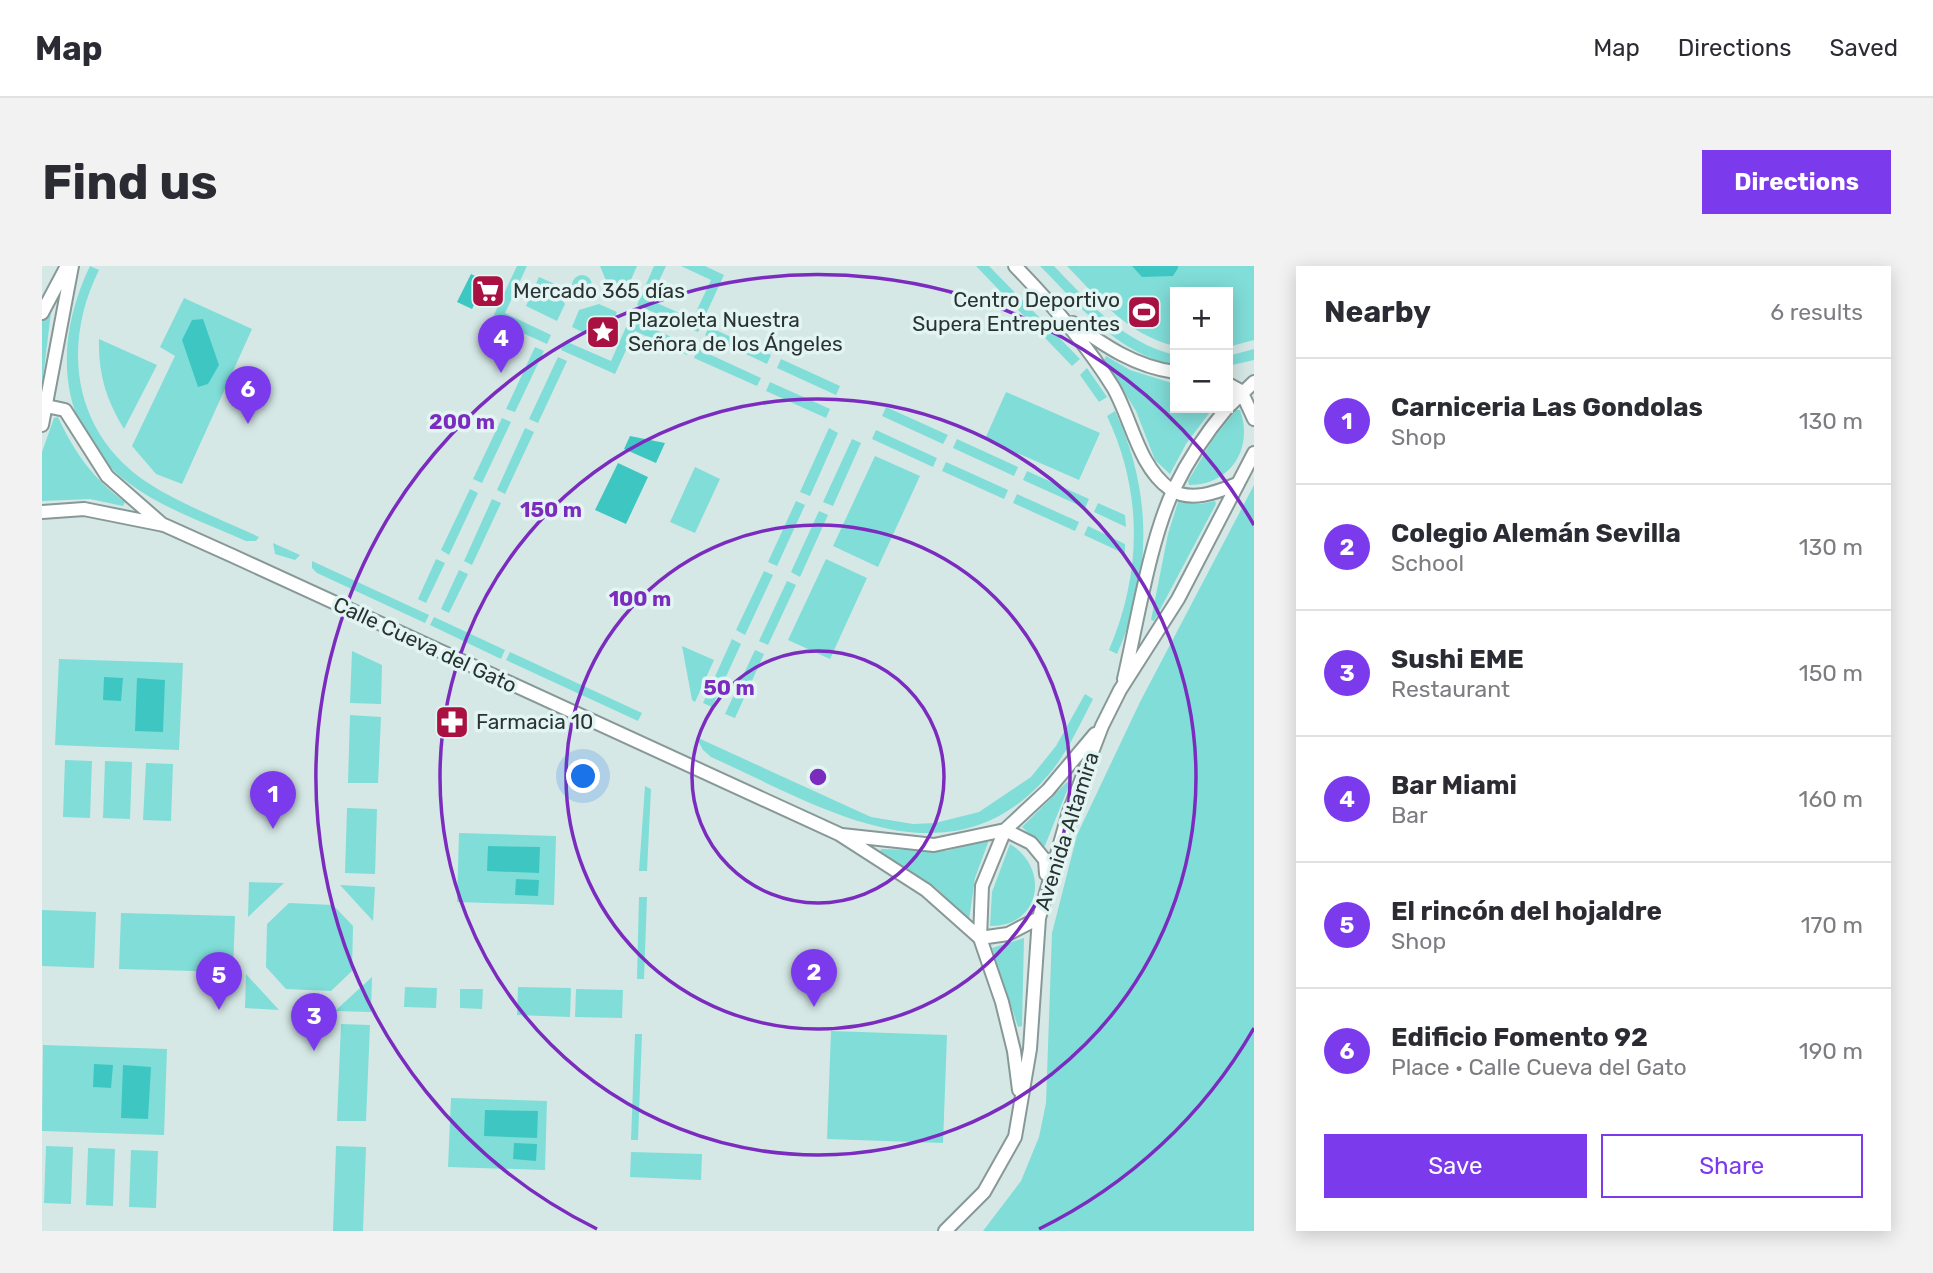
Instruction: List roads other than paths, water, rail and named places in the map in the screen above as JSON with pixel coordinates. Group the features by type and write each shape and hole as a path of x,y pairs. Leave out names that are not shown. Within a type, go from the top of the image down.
{"street":[{"path":"42,313 67,266"},
{"path":"42,425 43,405 72,266"},
{"path":"1015,266 1067,319 1111,350 1155,369 1170,371"},
{"path":"1067,319 1129,417 1145,460 1172,491 1203,496 1237,484"},
{"name":"Avenida Altamira","path":"1233,400 1254,382"},
{"path":"1233,387 1241,391 1254,419"},
{"path":"43,405 65,410 107,476 164,525"},
{"name":"Avenida Altamira","path":"1122,688 1155,547 1172,491 1205,435 1222,413"},
{"name":"Avenida Altamira","path":"945,1231 984,1192 1015,1137 1030,1049 1039,918 1047,882 1069,812 1102,726 1122,688 1178,599 1254,453"},
{"path":"42,512 84,509 164,525"},
{"name":"Calle Cueva del Gato","path":"164,525 839,834"},
{"name":"Avenida Altamira","path":"1021,1104 1014,1051 1002,1002 980,937 982,886 1005,830 1048,790 1102,726"},
{"path":"839,834 934,845 1005,830 1031,844 1045,860 1047,882"},
{"path":"839,834 926,890 980,937 1008,933 1039,918"}],"place":[{"name":"Mercado 365 días","path":"488,291"},
{"name":"Centro Deportivo Supera Entrepuentes","path":"1144,312"},
{"name":"Plazoleta Nuestra Señora de los Ángeles","path":"603,332"},
{"name":"Bar Miami","path":"501,373"},
{"name":"Edificio Fomento 92","path":"248,424"},
{"name":"Farmacia 10","path":"452,722"},
{"name":"Carniceria Las Gondolas","path":"273,829"},
{"name":"Colegio Alemán Sevilla","path":"814,1007"},
{"name":"El rincón del hojaldre","path":"219,1010"},
{"name":"Sushi EME","path":"314,1051"}]}
